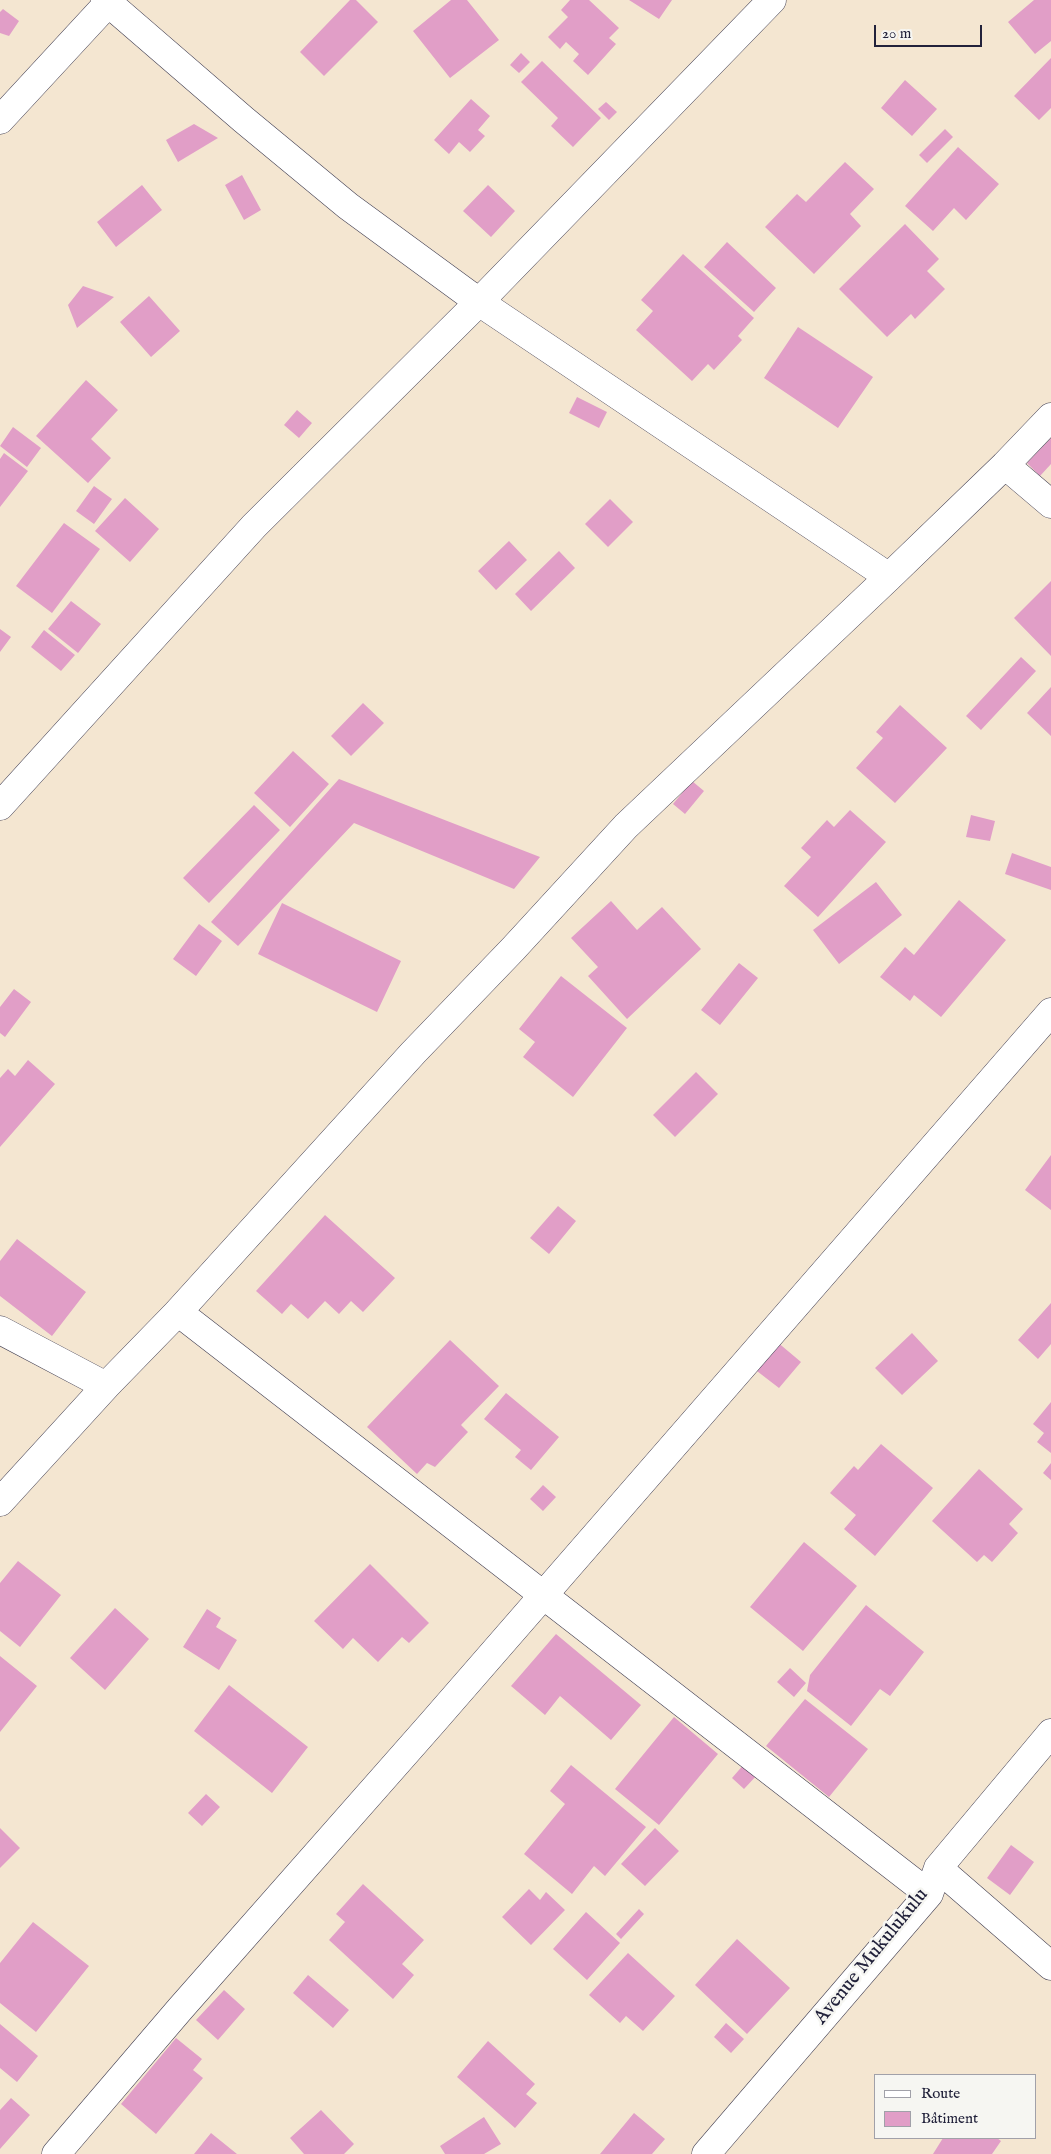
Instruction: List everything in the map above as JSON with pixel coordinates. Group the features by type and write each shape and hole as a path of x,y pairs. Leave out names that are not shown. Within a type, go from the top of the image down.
{"street":[{"path":"0,806 254,526 479,302 772,0"},
{"path":"0,120 108,1 244,120 348,206 479,302 888,577"},
{"path":"0,1502 106,1386 178,1312 413,1053 513,949 626,826 1005,465 1051,417"},
{"path":"1005,465 1051,504"},
{"path":"56,2154 1051,1012"},
{"path":"178,1312 929,1894"},
{"path":"0,1330 106,1386"},
{"name":"Avenue Mukulukulu","path":"706,2154 929,1894 938,1868 1051,1733"},
{"path":"938,1868 1051,1966"}],"building":[{"path":"350,0 356,0 378,22 324,76 300,52"},
{"path":"451,0 467,0 499,40 450,78 413,31"},
{"path":"570,0 589,0 619,28 609,38 616,44 588,75 573,61 579,54 566,42 560,49 548,37 568,17 561,10"},
{"path":"629,0 672,0 659,19"},
{"path":"1034,0 1051,0 1051,41 1035,54 1008,22"},
{"path":"3,9 19,21 9,36 0,33 0,12"},
{"path":"521,53 530,62 519,73 510,65"},
{"path":"1051,58 1051,108 1039,120 1014,96"},
{"path":"542,61 601,118 573,147 551,126 558,118 521,82"},
{"path":"905,80 937,109 912,136 881,108"},
{"path":"471,99 490,116 478,130 485,136 470,152 459,142 449,154 434,140"},
{"path":"606,102 617,112 609,120 598,109"},
{"path":"194,124 218,138 178,162 166,140"},
{"path":"945,129 953,137 927,163 919,155"},
{"path":"958,147 999,184 966,220 954,208 933,231 905,206"},
{"path":"845,162 874,189 850,214 861,226 814,274 765,227 797,194 806,202"},
{"path":"242,175 261,210 244,220 225,185"},
{"path":"142,185 162,210 116,247 97,222"},
{"path":"488,185 515,211 491,237 463,211"},
{"path":"905,224 939,259 927,271 945,289 915,319 911,314 887,337 839,289"},
{"path":"727,242 776,288 754,312 704,267"},
{"path":"683,254 754,318 738,336 742,340 714,370 708,364 692,381 636,330 653,311 641,300"},
{"path":"83,286 114,297 77,328 68,305"},
{"path":"149,296 180,331 151,357 120,322"},
{"path":"798,327 873,377 838,428 764,378"},
{"path":"86,380 118,410 91,439 111,458 88,483 36,436"},
{"path":"577,397 607,412 599,428 569,413"},
{"path":"297,410 312,423 299,438 284,425"},
{"path":"13,427 41,448 27,467 0,446"},
{"path":"1051,438 1051,464 1040,476 1027,463"},
{"path":"4,453 28,471 0,507 0,459"},
{"path":"94,486 112,499 94,524 76,511"},
{"path":"125,498 159,529 130,562 95,531"},
{"path":"610,499 633,522 608,547 585,524"},
{"path":"64,523 100,549 52,613 16,586"},
{"path":"509,541 527,560 496,590 478,571"},
{"path":"559,551 575,568 531,611 515,594"},
{"path":"1051,581 1051,656 1014,618"},
{"path":"71,601 101,624 78,653 48,629"},
{"path":"0,629 11,637 0,652"},
{"path":"44,630 75,655 61,671 31,647"},
{"path":"1021,657 1036,671 981,730 966,716"},
{"path":"1051,687 1051,736 1027,713"},
{"path":"363,703 384,723 351,756 331,736"},
{"path":"900,705 947,748 895,803 856,768 883,738 876,732"},
{"path":"293,751 329,784 290,827 254,793"},
{"path":"339,779 540,857 514,889 354,823 238,946 211,922"},
{"path":"692,781 704,791 685,814 673,804"},
{"path":"254,805 280,830 209,903 183,878"},
{"path":"850,810 886,842 818,917 784,886 811,857 801,848 827,820 834,827"},
{"path":"971,815 995,821 990,841 966,837"},
{"path":"1012,853 1051,867 1051,890 1005,874"},
{"path":"876,882 902,915 839,964 813,930"},
{"path":"959,900 1006,940 941,1017 914,995 910,1001 880,977 905,947 914,955"},
{"path":"611,901 637,930 662,907 701,949 627,1019 588,976 598,967 571,938"},
{"path":"282,903 401,961 377,1012 258,954"},
{"path":"199,924 222,941 196,976 173,959"},
{"path":"739,963 758,978 720,1025 701,1010"},
{"path":"561,976 627,1028 573,1097 523,1057 535,1042 519,1029"},
{"path":"14,989 31,1002 5,1037 0,1033 0,1007"},
{"path":"28,1060 55,1084 0,1147 0,1078 8,1069 15,1076"},
{"path":"696,1072 718,1094 675,1137 653,1115"},
{"path":"1051,1155 1051,1210 1025,1190"},
{"path":"558,1206 576,1221 549,1254 530,1238"},
{"path":"325,1215 395,1278 363,1312 351,1301 339,1314 325,1301 308,1319 291,1304 282,1314 256,1291"},
{"path":"17,1239 86,1292 52,1336 0,1296 0,1261"},
{"path":"1051,1303 1051,1344 1038,1359 1018,1340"},
{"path":"912,1333 938,1361 902,1395 875,1368"},
{"path":"450,1340 499,1386 461,1425 468,1432 435,1467 427,1463 417,1474 367,1427"},
{"path":"776,1341 801,1362 779,1388 753,1368"},
{"path":"506,1393 559,1437 531,1470 515,1457 521,1450 484,1419"},
{"path":"1051,1402 1051,1453 1037,1442 1044,1433 1033,1424"},
{"path":"881,1444 933,1488 875,1556 844,1529 856,1515 830,1493 854,1466 858,1470"},
{"path":"1051,1463 1051,1480 1043,1473"},
{"path":"979,1469 1023,1509 1009,1524 1018,1533 992,1562 984,1555 977,1562 932,1521"},
{"path":"543,1485 556,1497 543,1511 530,1499"},
{"path":"804,1542 857,1586 803,1651 750,1607"},
{"path":"18,1561 61,1595 20,1647 0,1631 0,1583"},
{"path":"370,1564 429,1623 409,1643 402,1637 378,1662 353,1638 343,1649 314,1621"},
{"path":"866,1605 924,1652 890,1696 880,1689 851,1726 807,1691 810,1675"},
{"path":"115,1608 149,1639 105,1690 70,1658"},
{"path":"207,1609 221,1618 216,1627 237,1640 219,1670 183,1647"},
{"path":"556,1634 641,1705 611,1740 560,1696 545,1715 511,1686"},
{"path":"0,1656 37,1686 0,1732"},
{"path":"790,1668 806,1683 794,1697 777,1682"},
{"path":"229,1685 308,1747 272,1793 194,1731"},
{"path":"805,1699 868,1749 829,1797 766,1746"},
{"path":"674,1717 718,1754 659,1825 615,1789"},
{"path":"745,1763 758,1774 744,1789 732,1778"},
{"path":"571,1765 646,1827 605,1876 594,1866 572,1894 524,1854 565,1804 550,1791"},
{"path":"206,1794 220,1807 202,1826 188,1813"},
{"path":"0,1828 20,1848 0,1868"},
{"path":"655,1828 679,1851 645,1886 621,1864"},
{"path":"1011,1845 1034,1862 1010,1895 987,1878"},
{"path":"363,1884 424,1940 402,1964 414,1975 393,1999 329,1940 345,1922 336,1914"},
{"path":"529,1889 540,1900 546,1892 565,1910 531,1945 502,1917"},
{"path":"639,1909 644,1914 621,1939 616,1934"},
{"path":"586,1912 620,1943 587,1980 553,1949"},
{"path":"33,1922 89,1966 36,2032 0,2003 0,1963"},
{"path":"737,1939 790,1988 747,2034 695,1985"},
{"path":"628,1953 675,1996 643,2031 626,2016 620,2023 589,1995"},
{"path":"308,1975 349,2010 333,2028 293,1993"},
{"path":"224,1990 245,2009 218,2040 196,2020"},
{"path":"726,2023 744,2039 731,2053 714,2037"},
{"path":"0,2024 38,2056 17,2082 0,2068"},
{"path":"176,2038 202,2059 193,2070 203,2078 156,2134 121,2104"},
{"path":"488,2041 535,2084 526,2094 537,2103 515,2128 457,2077"},
{"path":"11,2098 30,2115 0,2149 0,2110"},
{"path":"321,2110 354,2144 344,2154 304,2154 290,2138"},
{"path":"634,2113 665,2139 652,2154 600,2154"},
{"path":"484,2117 501,2144 484,2154 445,2154 440,2146"},
{"path":"211,2133 237,2154 194,2154"},
{"path":"942,2139 998,2139 1001,2141 992,2154 933,2154"}]}
